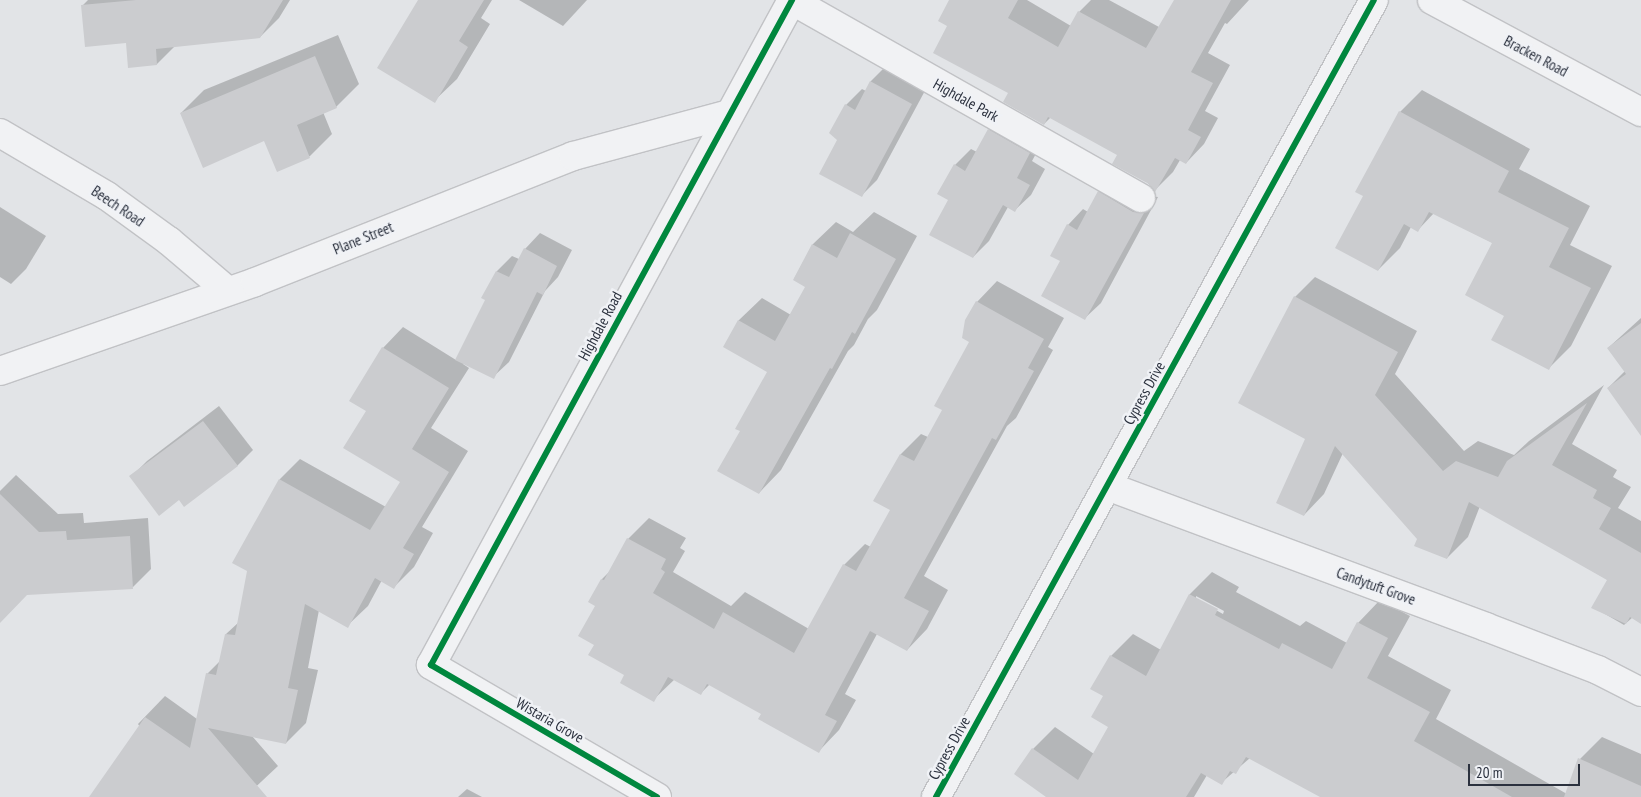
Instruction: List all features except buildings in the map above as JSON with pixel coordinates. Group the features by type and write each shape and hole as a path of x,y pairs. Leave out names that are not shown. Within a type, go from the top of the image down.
{"street":[{"name":"Highdale Road","path":"431,665 791,0"},
{"name":"Highdale Park","path":"791,0 1141,198"},
{"name":"Cypress Drive","path":"936,797 1374,0"},
{"name":"Bracken Road","path":"1432,0 1641,112"},
{"name":"Plane Street","path":"0,371 228,291 574,156 729,114"},
{"name":"Beech Road","path":"0,133 107,196 169,241 228,291"},
{"name":"Candytuft Grove","path":"1107,486 1598,670 1641,692"},
{"name":"Wistaria Grove","path":"431,665 657,797"}],"cycle path":[{"path":"657,797 431,665 792,0"},
{"path":"936,797 1374,0"}]}
